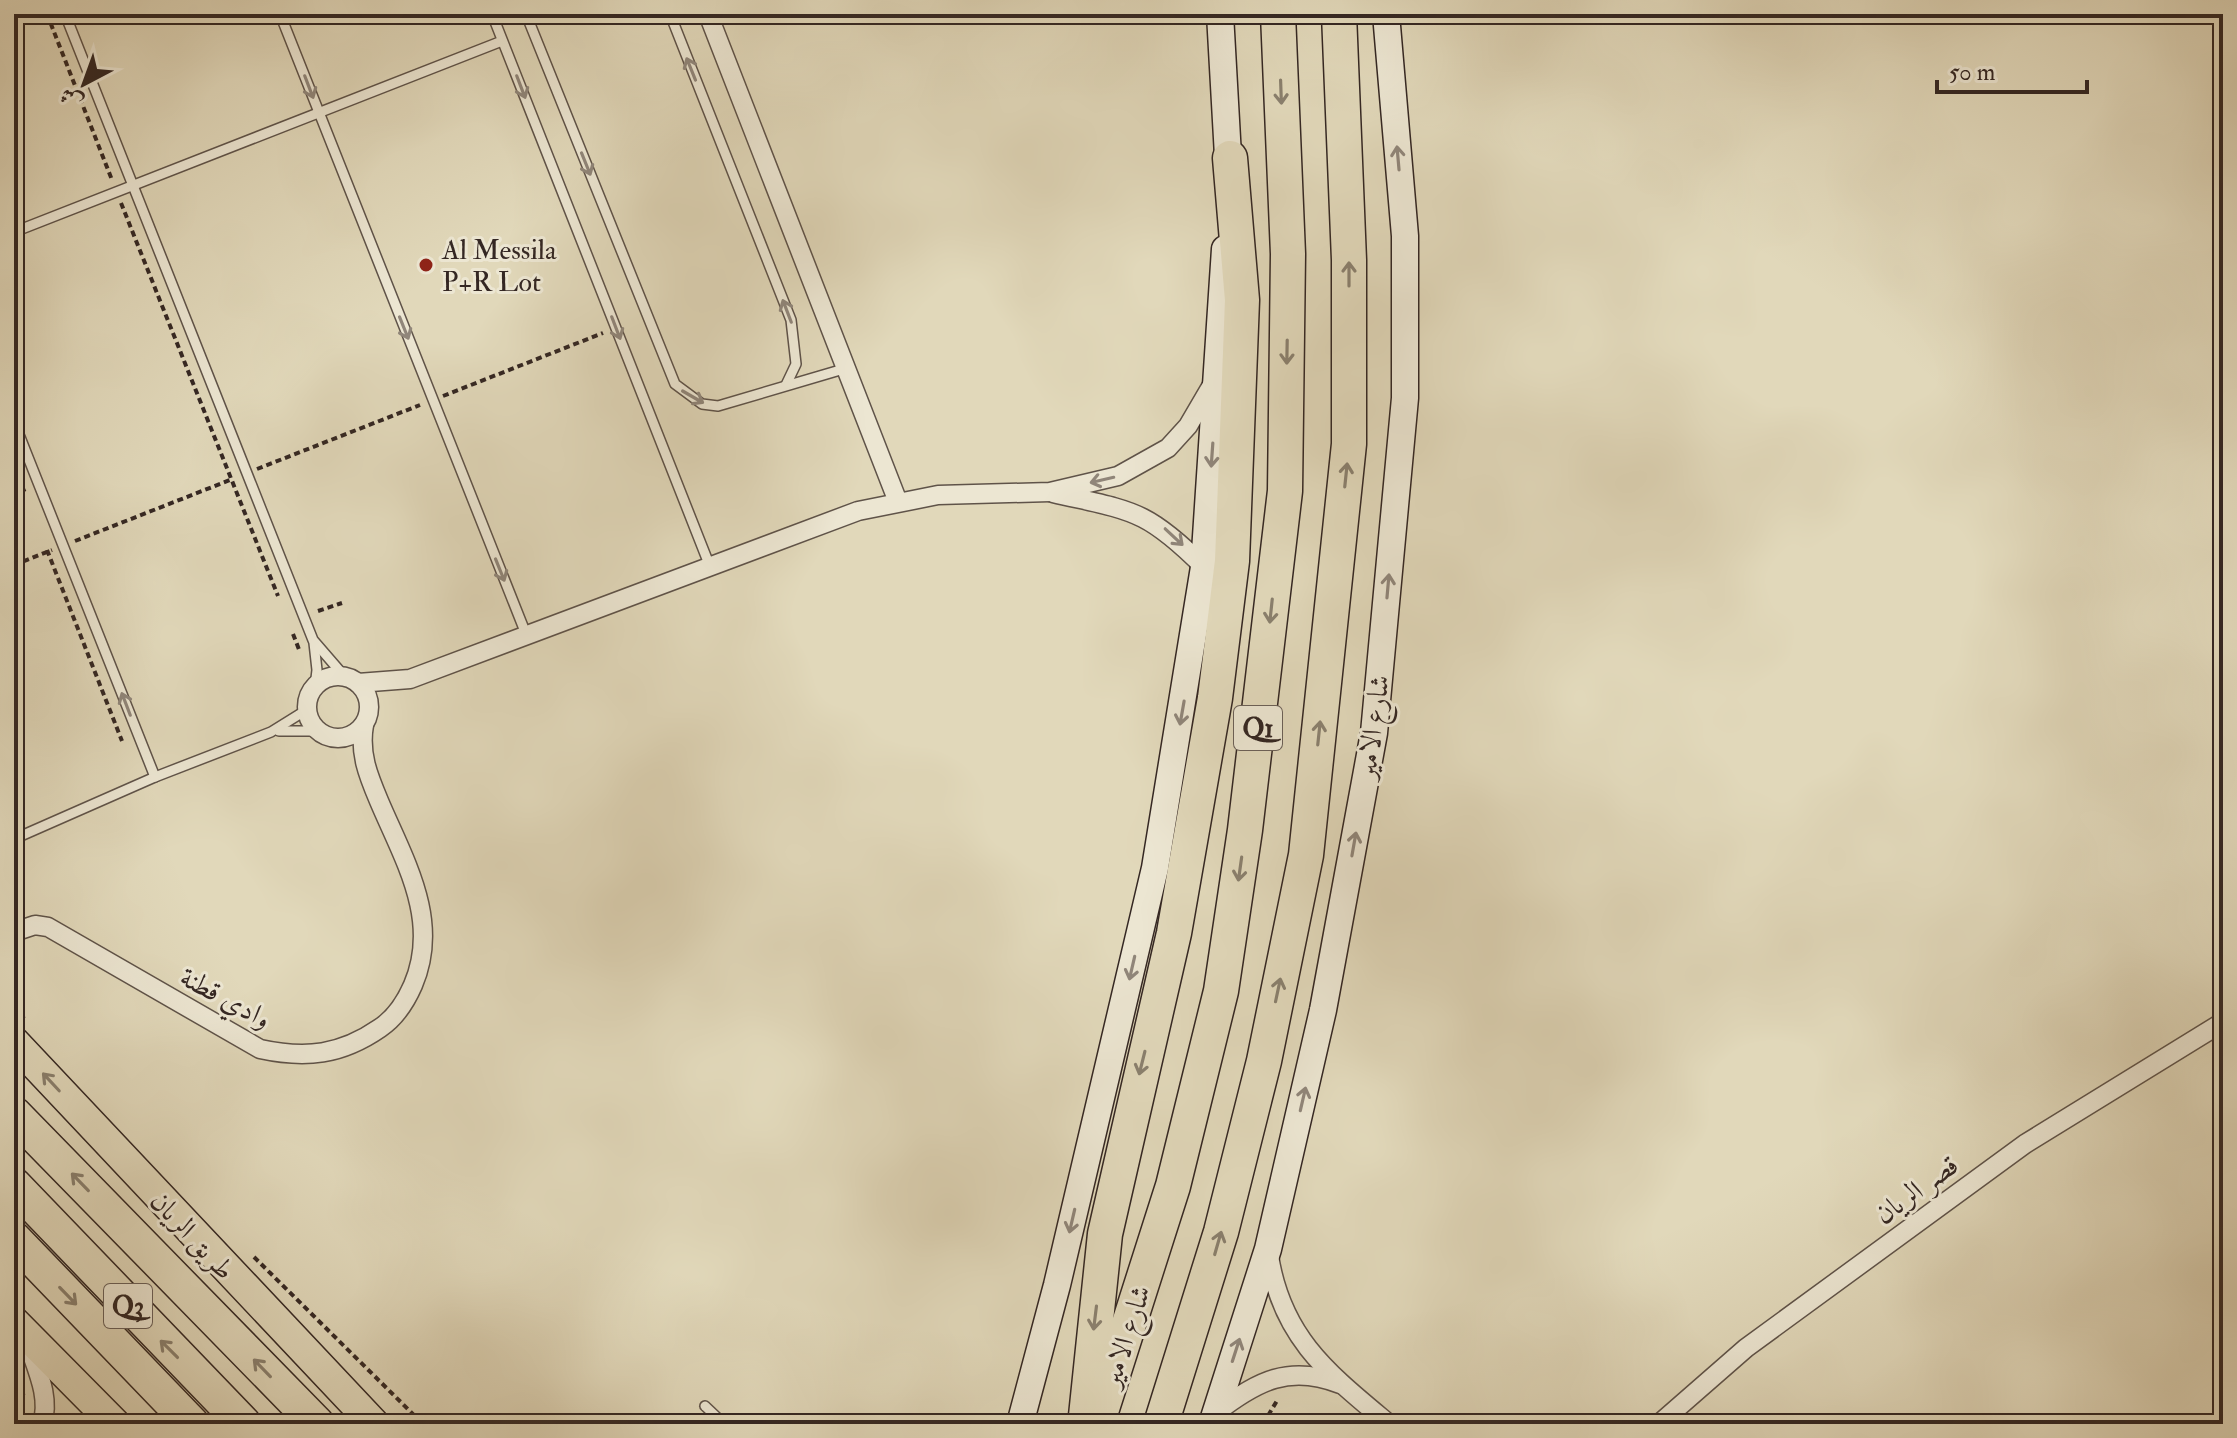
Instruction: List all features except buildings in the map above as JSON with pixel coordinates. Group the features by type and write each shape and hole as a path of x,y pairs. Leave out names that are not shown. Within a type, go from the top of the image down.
{"highway":[{"name":"شارع الامير","path":"1097,1424 1173,1186 1221,991 1247,814 1285,491 1288,254 1278,14"},
{"name":"شارع الامير","path":"1161,1424 1221,1232 1264,1061 1306,855 1349,444 1349,260 1339,14"},
{"path":"1085,1424 1105,1234 1174,933 1215,698 1232,561 1242,300 1230,158"},
{"path":"14,1114 317,1424"},
{"name":"Q3","path":"14,1185 244,1424"},
{"name":"Q3","path":"14,1239 192,1424"}],"main road":[{"path":"1020,1424 1057,1285 1155,868 1204,567 1230,158 1220,14"},
{"name":"شارع الامير","path":"1214,1418 1268,1249 1323,1010 1374,733 1405,398 1405,236 1386,14"},
{"name":"طريق الريان","path":"14,1042 374,1424"},
{"path":"19,1327 115,1424"}],"street":[{"path":"708,14 898,502"},
{"path":"410,679 366,719 357,733 337,738 319,731 308,709 315,687 328,678 410,679 805,528 898,502 938,495 1050,492 1118,476 1168,448 1205,402 1217,375"},
{"path":"1050,492 1139,513 1165,528 1204,567"},
{"path":"351,680 366,692 366,719"},
{"name":"وادي قطنة","path":"14,932 35,925 48,927 260,1049 305,1056 327,1054 359,1043 386,1024 407,998 420,968 425,934 423,912 411,876 366,770 362,748 366,719"},
{"name":"وادي قطنة","path":"337,738 366,770"},
{"name":"قصر الريان","path":"1659,1424 1746,1348 2025,1144 2223,1022"},
{"path":"1268,1249 1274,1286 1287,1320 1343,1385 1389,1424"},
{"path":"19,1327 42,1386 46,1413 42,1424"},
{"path":"1214,1418 1241,1393 1280,1376 1300,1373 1343,1385"}],"lane":[{"path":"65,14 313,640 317,670 315,687"},
{"path":"280,14 526,634"},
{"path":"492,14 709,564"},
{"path":"526,14 675,384 702,404 718,406 847,368"},
{"path":"670,14 791,320 796,364 786,385"},
{"path":"14,232 502,41"},
{"path":"14,422 155,777"},
{"path":"313,640 351,680"},
{"path":"14,839 155,777 271,732 308,709"},
{"path":"271,732 319,731"},
{"path":"705,1406 724,1424"}],"path":[{"path":"47,14 279,599"},
{"path":"14,565 616,328"},
{"path":"14,468 25,495"},
{"path":"44,541 122,741"},
{"path":"290,627 301,656"}],"place":[{"name":"Al Messila P+R Lot","path":"426,265"}]}
